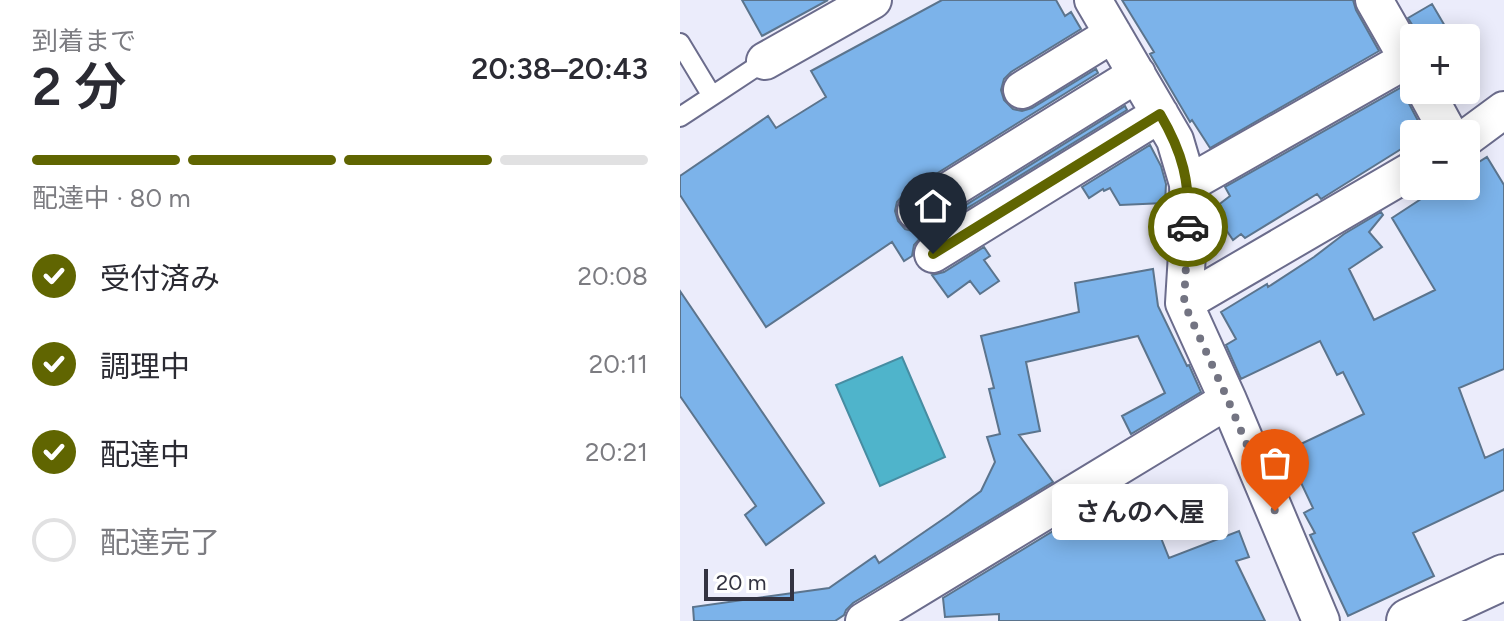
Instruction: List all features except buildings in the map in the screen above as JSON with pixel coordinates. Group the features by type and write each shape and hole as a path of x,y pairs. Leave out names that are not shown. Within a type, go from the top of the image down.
{"main road":[{"path":"1409,621 1504,577"}],"street":[{"path":"765,61 873,0"},
{"path":"1093,0 1175,140 1188,184 1184,303 1321,621"},
{"path":"1374,0 1400,45"},
{"path":"1022,90 1113,34"},
{"path":"916,211 1137,74"},
{"path":"1188,184 1400,81"},
{"path":"1480,128 1504,110"},
{"path":"933,254 1160,114"},
{"path":"1184,303 1400,177"},
{"path":"864,621 1228,400"}],"lane":[{"path":"680,43 712,96"},
{"path":"680,117 765,61"}],"water":[{"path":"902,357 945,457 880,486 836,385"}],"way so far":[{"path":"1188,227 1184,303 1275,511"}],"place":[{"name":"さんのへ屋","path":"1275,511"}],"route":[{"path":"933,254 1160,114 1175,140 1188,184 1188,227"}]}
